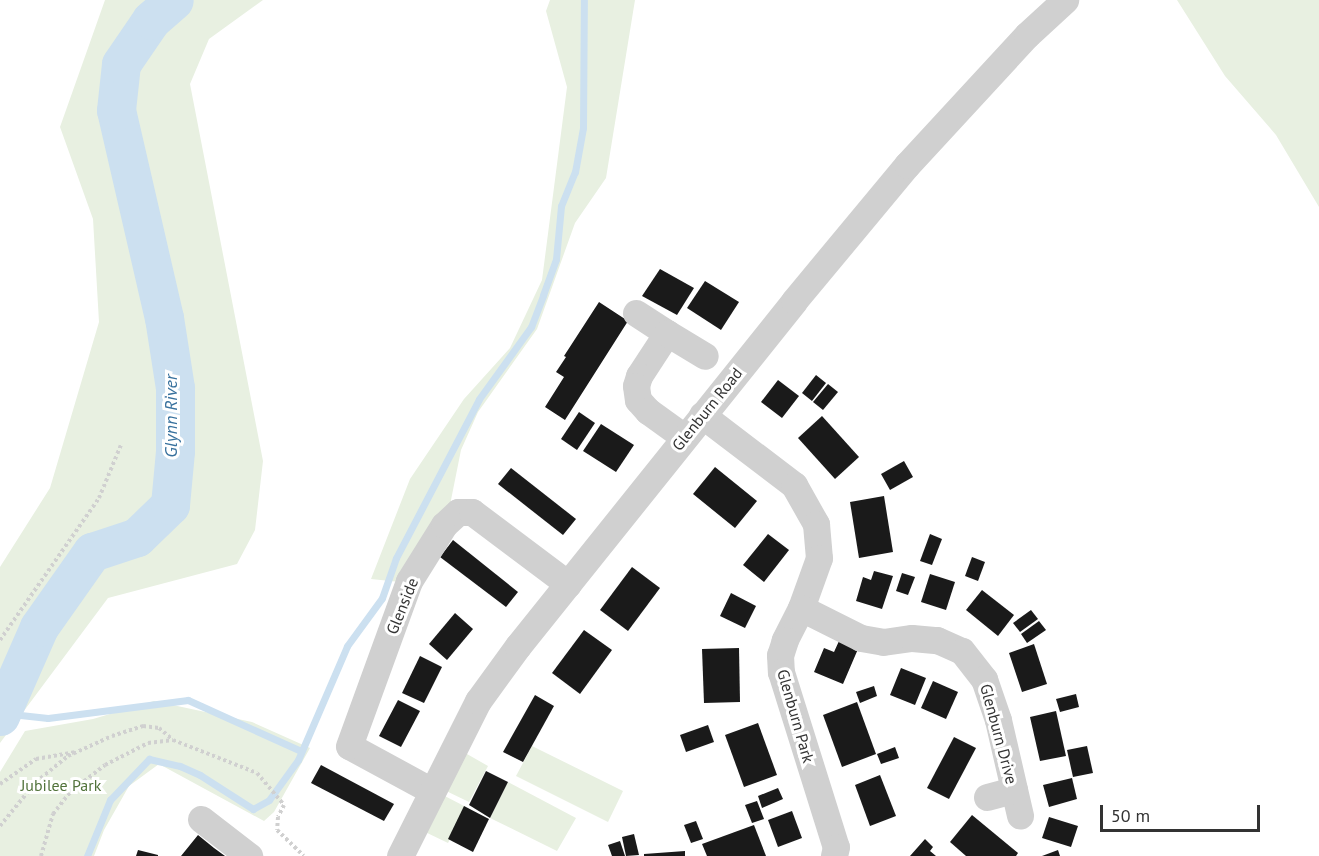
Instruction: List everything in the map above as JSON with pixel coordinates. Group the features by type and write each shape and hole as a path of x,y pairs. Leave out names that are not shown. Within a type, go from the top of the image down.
{"street":[{"name":"Glenburn Road","path":"400,856 478,701 568,584 702,415 907,165 1027,35 1065,0"},
{"path":"636,313 705,356"},
{"path":"667,333 639,376 636,391 644,408 684,438"},
{"name":"Glenburn Park","path":"702,415 784,476 794,485 811,511 820,544 819,558 801,608 785,640 780,655 780,672 836,847 843,852"},
{"name":"Glenside","path":"432,791 349,746 409,582 444,525 458,512 472,512 568,584"},
{"name":"Glenburn Drive","path":"801,608 861,638 883,642 912,638 937,640 962,651 984,680 998,720 1017,802 987,797"},
{"path":"201,819 249,856"}],"path":[{"path":"0,640 99,498 120,445"},
{"path":"0,826 36,782 68,756 112,736 143,726 159,728 173,740 234,762 257,773 284,805 278,817 277,830 304,856"},
{"path":"41,856 53,814 70,792 105,765 148,743 173,740"},
{"path":"0,784 36,759 81,750"}],"green space":[{"path":"105,0 263,0 209,39 190,84 263,461 255,530 237,564 108,598 0,743 0,567 50,488 99,322 93,219 60,127"},
{"path":"550,0 635,0 606,178 575,223 537,329 478,412 461,450 448,515 400,582 371,579 410,479 464,399 510,348 542,280 567,87 546,11"},
{"path":"1177,0 1319,0 1319,207 1276,135 1225,76"},
{"name":"Jubilee Park","path":"154,701 252,722 310,748 274,812 264,821 159,764 129,786 104,830 94,856 0,856 0,772 25,731 93,719"},
{"path":"532,746 623,791 608,822 516,776"},
{"path":"460,750 488,766 469,802 440,788"},
{"path":"508,782 576,818 557,851 490,818"},
{"path":"439,793 466,807 448,843 421,830"}],"building":[{"path":"660,269 694,288 677,315 642,296"},
{"path":"705,281 739,302 721,330 687,308"},
{"path":"599,302 628,321 565,420 545,407 564,377 556,372 566,357 564,356"},
{"path":"816,375 826,383 812,401 802,393"},
{"path":"778,380 799,396 782,418 761,402"},
{"path":"828,384 838,392 823,410 813,402"},
{"path":"579,412 595,423 577,450 561,439"},
{"path":"822,416 859,457 835,479 798,438"},
{"path":"601,424 634,445 616,472 583,451"},
{"path":"904,461 913,477 890,490 881,474"},
{"path":"715,467 757,501 735,528 693,494"},
{"path":"511,468 576,519 563,535 498,484"},
{"path":"884,496 893,552 859,558 850,502"},
{"path":"768,534 789,550 764,582 743,565"},
{"path":"930,534 942,539 932,565 920,561"},
{"path":"453,540 518,592 506,607 440,557"},
{"path":"972,557 985,562 978,581 965,576"},
{"path":"632,567 660,588 628,631 600,610"},
{"path":"874,571 893,576 882,609 856,601 863,577 871,580"},
{"path":"902,573 915,577 908,595 896,591"},
{"path":"930,574 955,582 946,610 921,602"},
{"path":"982,590 1014,615 998,636 966,610"},
{"path":"731,593 756,606 745,628 720,616"},
{"path":"1031,610 1038,619 1020,632 1013,623"},
{"path":"455,613 473,629 447,660 429,644"},
{"path":"1039,621 1046,630 1027,643 1021,634"},
{"path":"584,630 612,650 580,694 552,673"},
{"path":"839,641 858,649 843,684 814,672 824,648 834,652"},
{"path":"1034,644 1047,684 1022,692 1009,653"},
{"path":"739,648 740,702 704,703 702,649"},
{"path":"420,656 442,667 424,703 402,693"},
{"path":"901,668 926,678 915,705 890,695"},
{"path":"933,681 958,692 946,719 921,708"},
{"path":"874,686 877,696 860,703 856,692"},
{"path":"1076,694 1079,707 1060,712 1056,699"},
{"path":"535,695 554,706 523,762 503,752"},
{"path":"398,700 420,711 401,747 379,736"},
{"path":"857,702 876,754 842,767 823,715"},
{"path":"1056,711 1066,756 1040,761 1030,717"},
{"path":"758,723 777,775 744,787 725,735"},
{"path":"708,725 714,742 686,752 680,735"},
{"path":"954,737 976,748 949,799 927,788"},
{"path":"1087,746 1093,773 1073,777 1067,750"},
{"path":"895,747 899,758 881,764 877,754"},
{"path":"321,765 394,804 384,821 311,783"},
{"path":"486,771 508,782 490,818 469,805"},
{"path":"880,775 896,816 870,826 855,785"},
{"path":"1072,778 1077,799 1049,807 1043,785"},
{"path":"778,788 783,799 762,808 758,796"},
{"path":"757,801 764,819 752,823 745,805"},
{"path":"464,806 489,819 473,852 448,839"},
{"path":"792,811 802,838 778,847 768,820"},
{"path":"972,815 1018,853 1016,856 966,856 950,842"},
{"path":"1049,817 1078,826 1071,847 1042,838"},
{"path":"696,821 703,839 691,843 684,825"},
{"path":"754,825 766,856 707,856 702,844"},
{"path":"634,834 639,855 626,856 622,837"},
{"path":"198,835 214,848 225,856 181,856"},
{"path":"925,839 933,847 930,851 936,856 910,856"},
{"path":"620,841 625,856 612,856 608,845"},
{"path":"138,850 158,855 158,856 136,856"},
{"path":"1058,850 1060,856 1042,856"},
{"path":"685,851 685,856 644,856 644,854"}],"waterway":[{"name":"Glynn River","path":"0,716 39,627 92,552 137,537 170,505 175,451 175,388 164,318 116,110 121,64 151,20 174,0"},
{"path":"87,856 110,800 149,759 180,766 200,775 253,809 269,800 298,760 347,646 382,598 396,558 479,399 531,327 556,259 561,206 575,172 583,128 584,0"},
{"path":"2,713 48,718 188,700 301,751"}]}
